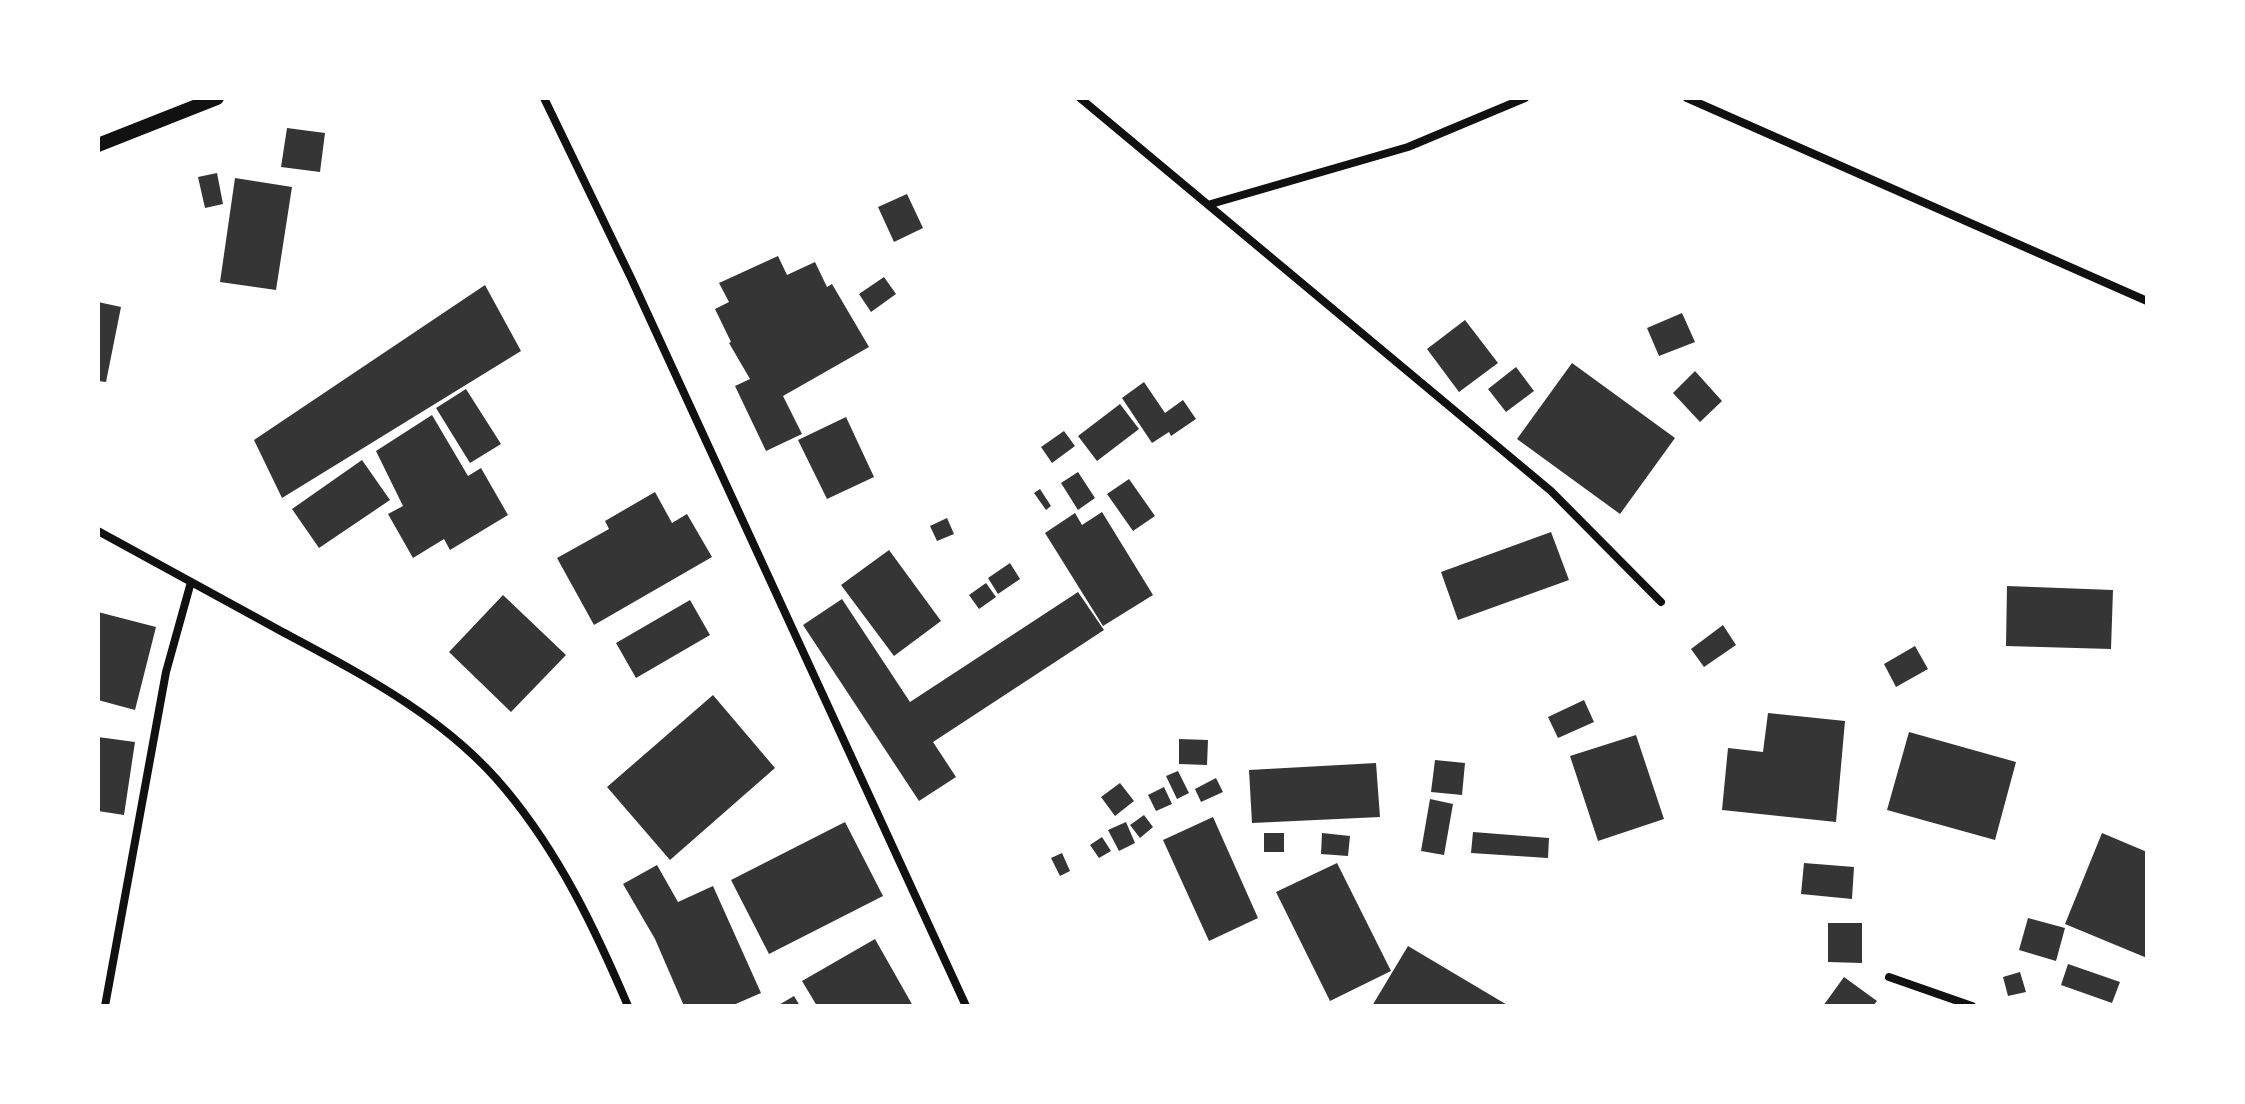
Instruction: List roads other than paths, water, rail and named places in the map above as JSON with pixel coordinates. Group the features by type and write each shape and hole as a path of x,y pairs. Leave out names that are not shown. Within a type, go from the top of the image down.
{"street":[{"path":"98,145 200,102 217,98"},
{"path":"544,98 632,280 966,1006"},
{"path":"1080,98 1211,204 1551,491 1661,602"},
{"path":"1211,204 1408,147 1525,98"},
{"path":"1687,98 2147,301"},
{"path":"98,531 380,684 454,738 505,789 552,854 592,923 628,1006"},
{"path":"105,1006 166,672 191,582"},
{"path":"1889,977 1972,1006"}]}
